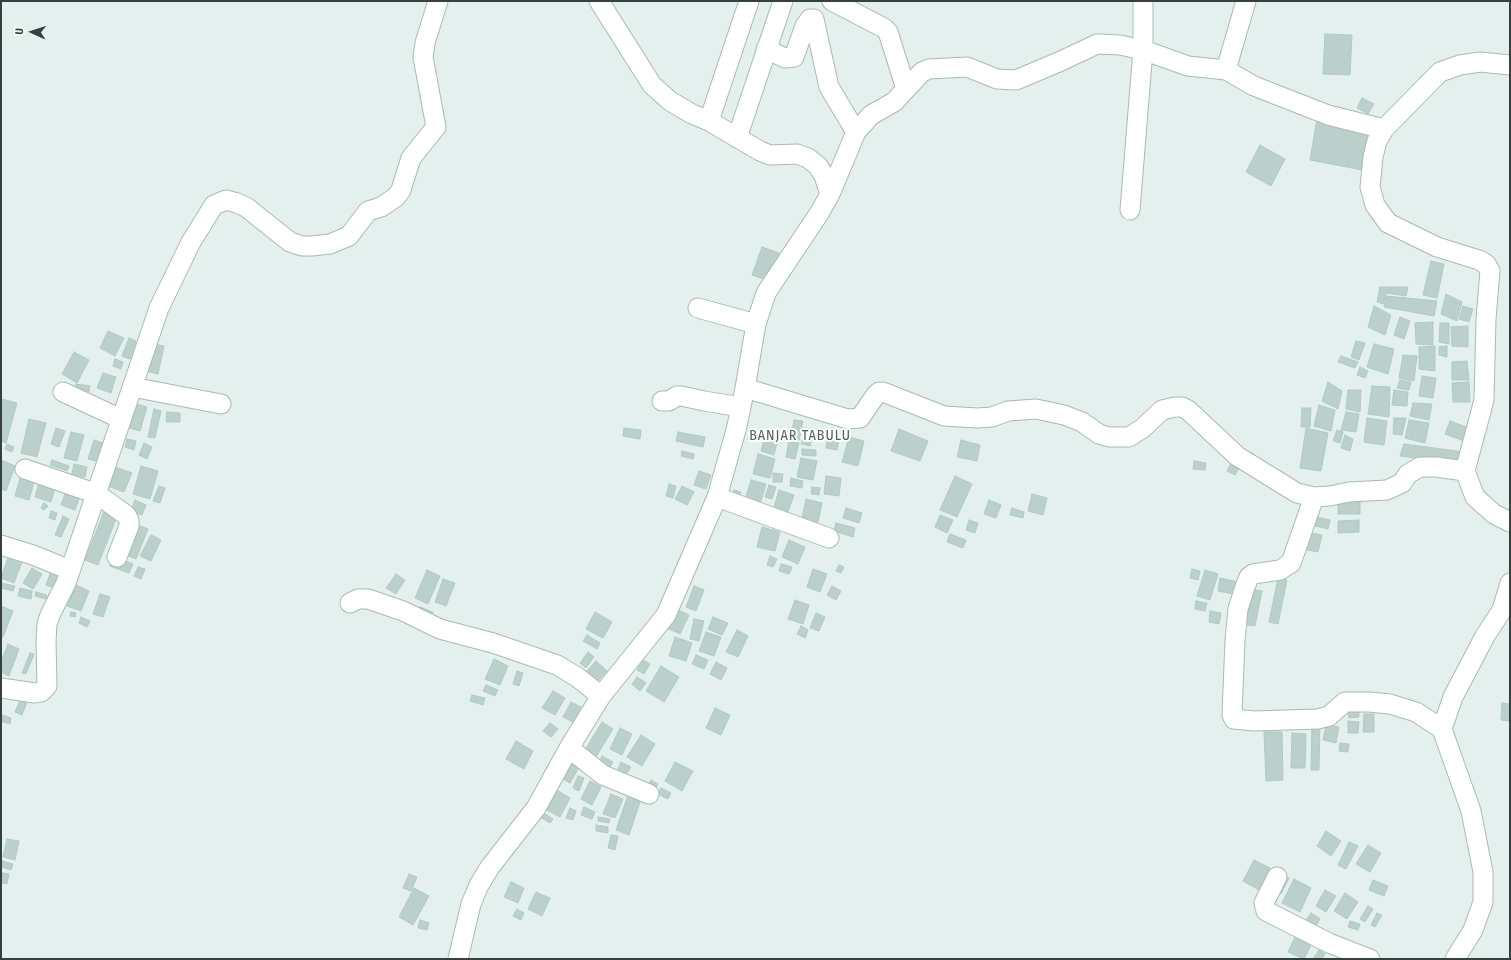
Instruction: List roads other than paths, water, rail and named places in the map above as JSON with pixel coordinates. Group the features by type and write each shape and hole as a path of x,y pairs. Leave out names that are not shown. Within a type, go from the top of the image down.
{"street":[{"path":"1,688 35,693 45,690 47,624 66,583 97,494 120,419 159,308 191,242 214,205 226,200 238,203 246,207 290,242 302,246 312,246 330,244 349,236 368,211 381,207 396,197 402,190 411,158 436,127 424,57 425,43 438,1"},
{"path":"599,1 652,86 670,101 692,114 709,121 737,138 770,155 797,154 808,158 818,166 824,176 830,194"},
{"path":"709,121 749,1"},
{"path":"737,138 783,1"},
{"path":"832,1 884,28 888,32 906,89"},
{"path":"1130,210 1143,50 1143,1"},
{"path":"1226,70 1246,1"},
{"path":"766,49 785,58 794,57 805,26 810,19 814,19 829,87 856,132"},
{"path":"458,959 471,904 479,885 490,867 536,808 569,748 601,696 666,615 717,497 746,388 756,324 766,293 820,212 830,194 856,132 871,115 894,102 916,77 929,69 967,67 997,79 1016,80 1097,44 1120,45 1143,50 1188,66 1226,70 1254,86 1328,115 1384,128"},
{"path":"1510,66 1480,62 1460,65 1440,72 1384,128 1377,141 1372,157 1370,187 1375,205 1388,223 1438,246 1479,260 1486,264 1490,271 1486,319 1484,400 1465,471 1475,496 1494,514 1510,522"},
{"path":"698,308 756,324"},
{"path":"132,387 221,404"},
{"path":"746,388 848,419 860,418 879,392 883,392 944,416 984,418 1008,411 1036,409 1064,415 1082,422 1099,434 1109,437 1129,437 1143,428 1162,410 1182,407 1188,410 1237,456 1297,493 1314,497 1330,496 1349,492 1387,490 1402,484 1408,474 1420,467 1436,466 1465,471"},
{"path":"63,392 120,419"},
{"path":"662,401 669,401 677,396 681,396 741,407"},
{"path":"25,469 97,494 126,515 129,520 129,526 117,557"},
{"path":"717,497 829,538"},
{"path":"1314,497 1290,563 1280,570 1253,574 1249,577 1238,609 1232,718 1237,721 1318,719 1330,716 1345,702 1390,704 1416,712 1442,729 1471,811 1483,872 1483,902 1473,930 1455,959"},
{"path":"1,544 70,570"},
{"path":"1442,729 1453,697 1485,636 1506,614 1510,583"},
{"path":"350,603 358,599 368,599 403,611 440,630 493,642 557,665 601,696"},
{"path":"569,748 603,775 649,794"},
{"path":"1277,876 1264,903 1266,911 1330,944 1370,959"}],"district":[{"name":"BANJAR TABULU","path":"800,436"}]}
